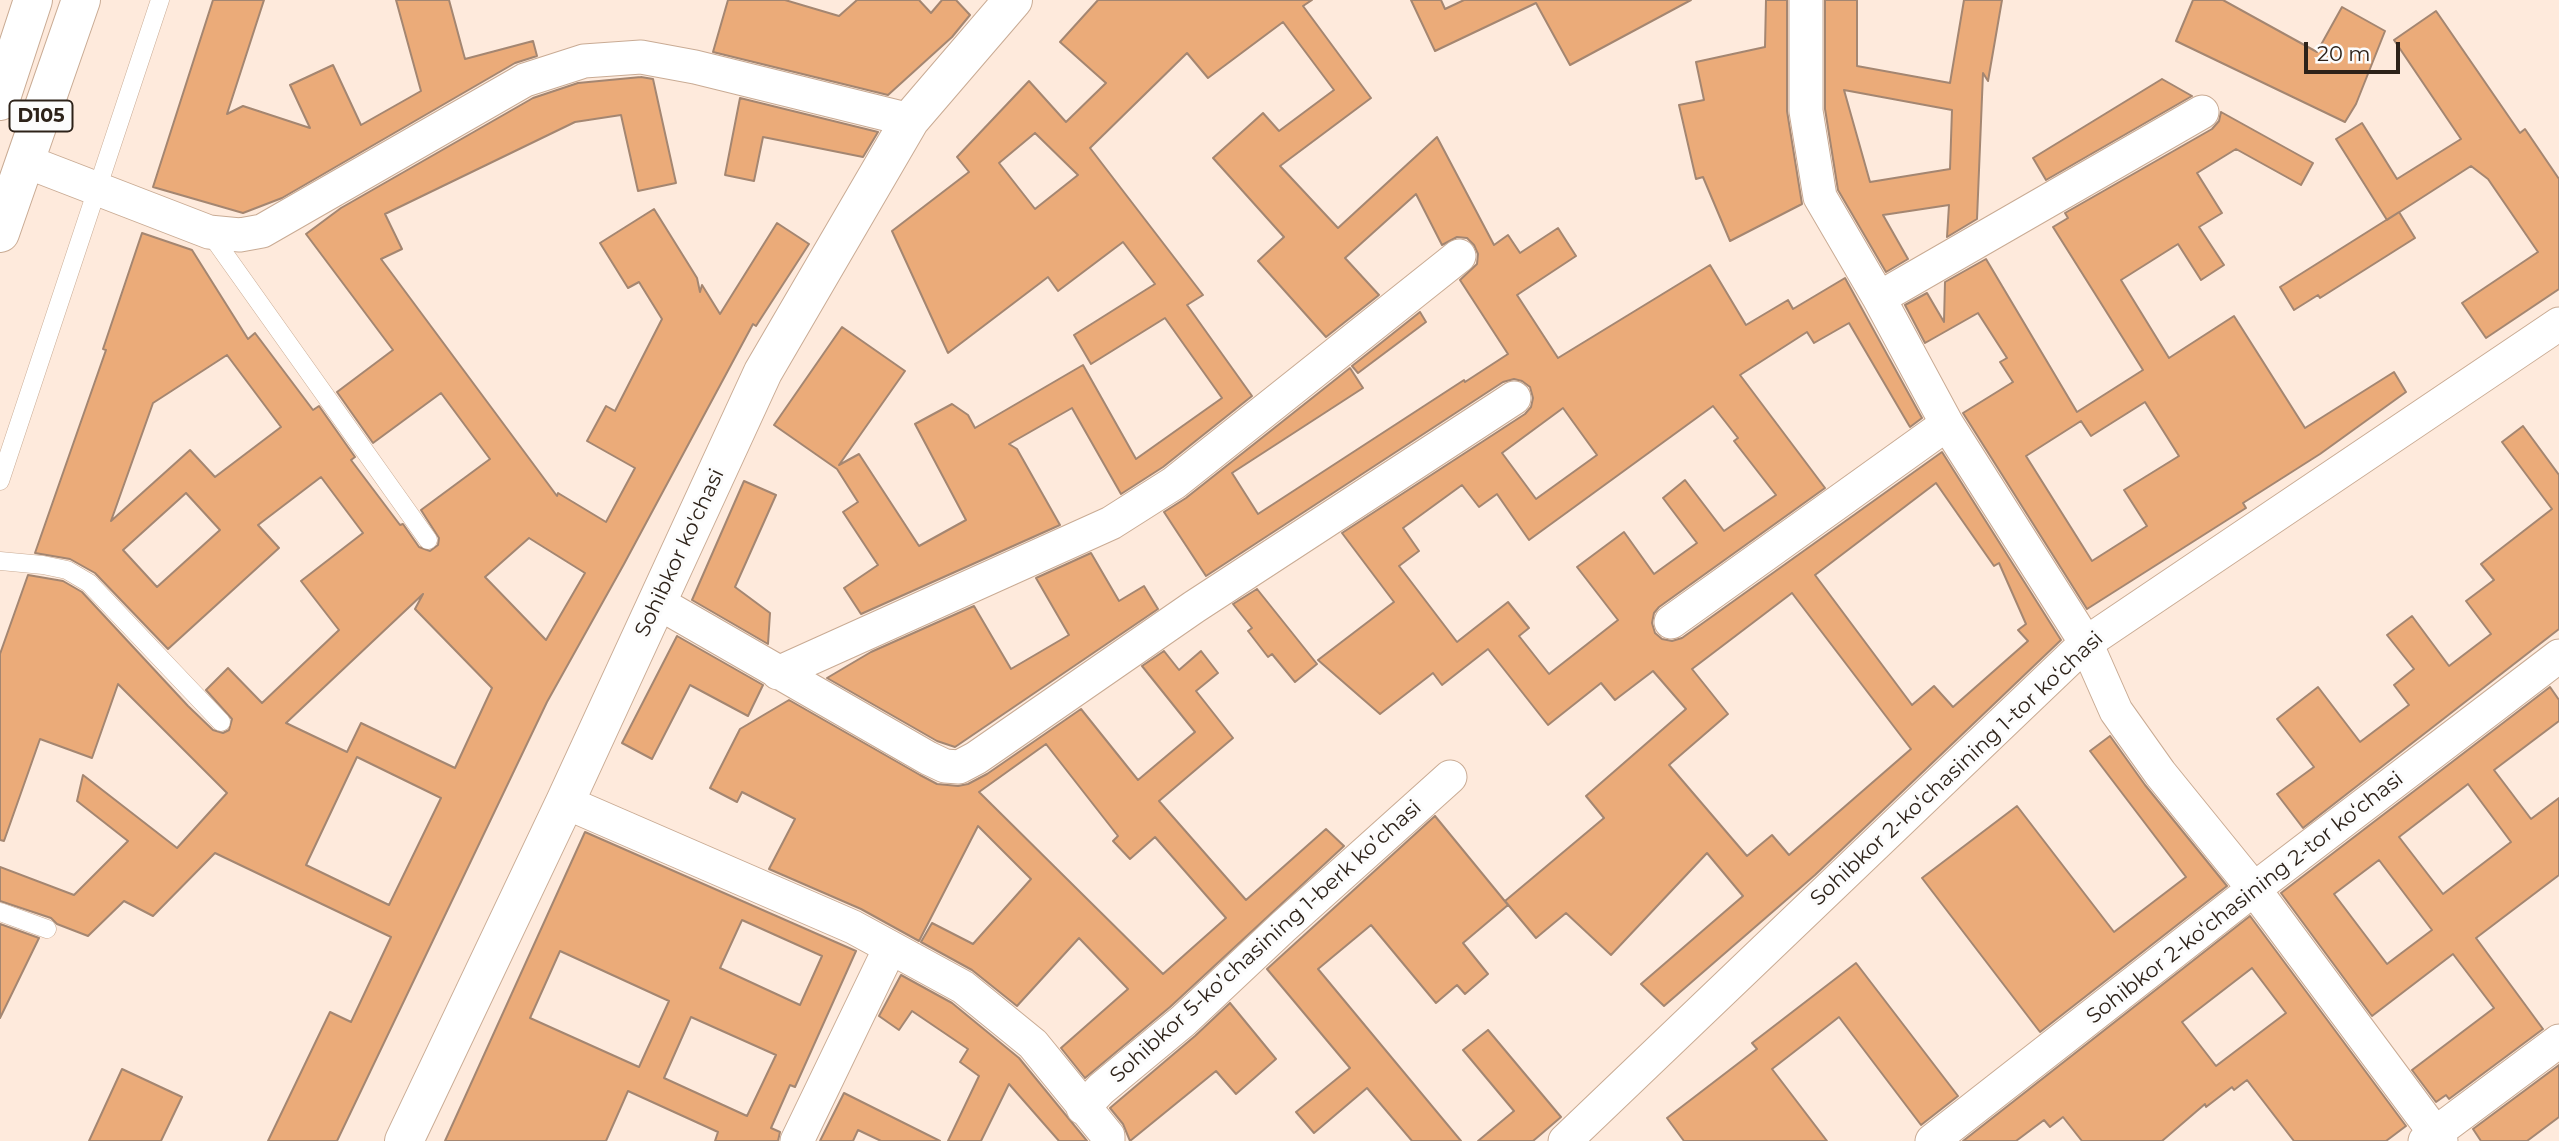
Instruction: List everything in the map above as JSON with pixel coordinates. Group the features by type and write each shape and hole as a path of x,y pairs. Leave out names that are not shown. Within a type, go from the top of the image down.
{"main road":[{"name":"D105","path":"0,101 33,0"},
{"name":"D105","path":"0,233 81,0"},
{"name":"Sohibkor ko'chasi","path":"404,1141 565,802 763,372 910,120 1013,0"}],"street":[{"path":"1806,0 1806,111 1820,197 1879,298 1947,424 2086,643 2116,711 2160,773 2255,889 2433,1139 2559,1041"},
{"path":"25,161 209,232 240,235 262,230 525,80 584,61 641,57 695,67 910,120"},
{"path":"1879,298 2202,112"},
{"path":"778,673 1111,523 1174,483 1459,256"},
{"name":"Sohibkor 2-ko‘chasining 1-tor ko‘chasi","path":"1565,1141 2086,643 2559,324"},
{"path":"657,603 928,758 944,766 959,767 976,758 1194,607 1514,398"},
{"path":"1671,622 1947,424"},
{"name":"Sohibkor 2-ko‘chasining 2-tor ko‘chasi","path":"1932,1141 2559,656"},
{"name":"Sohibkor 5-koʼchasining 1-berk koʼchasi","path":"1083,1108 1101,1089 1183,1021 1450,777"},
{"path":"565,802 853,927 963,987 1033,1044 1108,1136 1108,1141"},
{"path":"797,1141 890,948"}],"lane":[{"path":"0,481 160,0"},
{"path":"209,232 428,540"},
{"path":"0,561 67,570 89,583 220,722"},
{"path":"0,912 47,929"}],"building":[{"path":"213,0 264,0 227,114 243,106 310,128 290,85 333,65 361,125 421,91 396,0 449,0 465,59 533,41 537,56 515,63 282,198 243,213 153,187"},
{"path":"728,0 785,0 839,16 857,0 919,0 931,13 942,0 956,0 970,15 952,37 888,95 713,52"},
{"path":"1098,0 1312,0 1303,6 1371,98 1280,166 1338,228 1437,137 1494,245 1508,235 1520,253 1558,228 1576,256 1517,295 1558,358 1710,265 1746,325 1788,300 1793,309 1845,278 1922,418 1910,427 1849,323 1814,343 1807,332 1740,375 1825,488 1659,607 1654,613 1652,623 1655,633 1662,639 1672,641 1682,638 1942,452 2061,640 1815,875 1664,1006 1641,984 1743,896 1707,853 1611,955 1566,913 1536,938 1505,901 1604,818 1586,796 1686,709 1653,671 1615,700 1601,683 1548,725 1488,649 1442,685 1433,673 1380,714 1318,660 1394,602 1342,533 1525,414 1531,407 1533,398 1530,387 1514,379 1503,382 1206,576 1164,512 1186,498 1350,368 1363,388 1232,473 1258,514 1508,354 1460,280 1477,264 1478,254 1474,245 1467,238 1457,237 1442,245 1416,194 1345,258 1379,295 1326,337 1258,261 1284,237 1213,158 1263,113 1279,131 1334,90 1283,22 1208,78 1187,53 1090,148 1203,295 1187,305 1252,396 1163,467 1121,494 1072,408 1009,444 1017,449 1060,525 861,614 844,588 878,565 843,512 858,502 837,469 774,425 842,327 905,371 839,465 859,454 919,546 966,520 915,424 952,404 968,415 975,428 1083,365 1136,459 1222,398 1165,318 1091,364 1074,335 1155,284 1123,242 1058,291 1048,277 948,353 892,231 969,172 957,157 1029,81 1066,122 1106,83 1060,42","holes":["1035,133 1078,175 1035,209 999,163","1713,406 1738,438 1734,441 1776,495 1724,531 1685,480 1663,498 1697,543 1654,574 1624,532 1577,567 1618,620 1549,674 1519,636 1529,628 1508,602 1457,642 1399,566 1419,551 1403,528 1462,485 1479,507 1497,494 1529,540","1563,408 1597,455 1536,499 1502,453","1936,483 1994,566 1999,563 2026,624 2018,630 2028,641 1953,707 1934,686 1912,705 1815,575","1792,593 1911,749 1789,855 1772,835 1747,856 1669,765 1728,714 1692,669"]},
{"path":"1411,0 1441,0 1445,9 1464,0 1691,0 1570,65 1536,3 1435,51"},
{"path":"1766,0 1787,0 1787,111 1802,204 1730,241 1703,177 1696,179 1679,105 1704,100 1696,62 1765,47"},
{"path":"1825,0 1857,0 1857,66 1950,83 1964,0 2002,0 1988,81 1983,73 1977,219 1947,237 1949,205 1883,215 1908,259 1886,272 1838,190 1825,109","holes":["1844,90 1952,110 1950,169 1870,182"]},
{"path":"2193,0 2223,0 2317,52 2342,7 2385,31 2356,104 2345,122 2176,41"},
{"path":"2436,11 2520,133 2525,129 2559,179 2559,289 2486,338 2462,303 2538,252 2488,179 2471,166 2387,220 2336,139 2362,123 2397,179 2461,139 2394,40"},
{"path":"641,77 653,79 676,183 638,191 621,115 575,122 385,214 402,249 381,259 557,496 558,493 606,522 635,468 587,441 606,406 615,411 662,319 639,282 628,288 600,243 654,209 697,278 700,292 702,285 720,314 777,223 809,244 756,326 753,324 547,702 337,1141 268,1141 330,1012 351,1022 391,937 215,853 153,916 124,901 88,936 57,924 51,918 0,901 0,867 74,895 128,841 77,801 83,775 177,848 227,793 118,684 92,758 40,739 4,841 0,840 0,654 28,575 63,581 82,592 188,706 213,730 223,733 229,730 232,719 206,690 228,668 262,703 339,630 301,581 363,533 321,477 258,525 279,548 168,649 95,573 70,559 35,553 106,350 103,349 142,233 192,250 248,339 255,333 313,410 319,406 355,457 351,460 400,525 403,524 419,547 430,551 438,545 439,538 421,510 490,459 441,393 373,443 337,392 393,350 306,234 341,208 533,98 578,83","holes":["227,355 281,427 215,477 190,450 111,521 153,403","186,493 220,530 157,587 123,550","529,538 585,573 546,640 485,577","423,594 415,609 492,688 455,768 361,723 347,752 286,723","357,757 441,798 389,905 306,865"]},
{"path":"2162,79 2192,96 2046,180 2033,158"},
{"path":"740,98 878,132 863,157 763,137 754,181 725,175"},
{"path":"2221,112 2313,163 2301,185 2236,149 2197,173 2222,213 2199,227 2224,265 2201,280 2178,244 2121,280 2169,358 2234,316 2305,428 2394,372 2406,392 2320,454 2243,503 2246,508 2087,609 1963,413 2013,382 2000,362 2007,358 1978,313 1925,343 1905,305 1927,293 1944,322 1945,282 1986,259 2077,412 2143,370 2053,227 2068,218 2065,213 2212,129 2219,121","holes":["2145,402 2179,456 2124,490 2147,526 2092,561 2026,456 2081,421 2091,436"]},
{"path":"2399,212 2415,238 2320,298 2318,295 2294,310 2280,287"},
{"path":"1420,312 1426,322 1358,373 1352,366"},
{"path":"2523,426 2559,475 2559,629 2303,828 2277,794 2314,767 2277,719 2318,687 2360,742 2409,705 2394,685 2414,669 2387,635 2412,616 2449,666 2491,634 2466,601 2494,580 2481,564 2552,509 2502,442"},
{"path":"744,481 776,495 735,587 770,613 768,644 692,600"},
{"path":"1091,553 1119,601 1144,586 1158,609 955,747 937,741 827,678 871,652 974,606 1011,669 1069,635 1036,578"},
{"path":"1257,589 1317,664 1295,682 1272,654 1268,657 1248,631 1252,628 1233,604"},
{"path":"677,636 763,685 748,716 690,685 652,759 622,743"},
{"path":"1164,651 1179,670 1201,651 1218,673 1196,691 1233,738 1159,801 1246,900 1326,829 1344,846 1170,1007 1085,1078 1061,1048 1128,989 1079,938 1017,1006 972,970 921,942 932,923 973,944 1031,879 978,826 919,941 861,909 769,869 795,819 742,792 737,802 710,788 740,729 789,700 937,784 958,786 987,774 1081,709 1138,780 1195,732 1142,666","holes":["1046,744 1118,836 1113,841 1130,859 1155,837 1226,918 1163,974 979,792"]},
{"path":"2550,687 2559,700 2559,721 2494,770 2531,819 2559,798 2559,875 2476,938 2543,1029 2449,1099 2446,1095 2436,1102 2412,1070 2494,1008 2453,954 2372,1016 2281,893","holes":["2468,784 2511,842 2443,894 2399,837","2379,860 2432,930 2387,964 2334,894"]},
{"path":"2110,736 2145,785 2227,886 2040,1032 1922,878 2017,806 2114,932 2186,877 2090,751"},
{"path":"1435,816 1508,905 1463,943 1488,974 1465,994 1457,985 1436,1003 1371,925 1318,969 1461,1141 1412,1141 1367,1088 1314,1133 1296,1112 1350,1068 1267,969"},
{"path":"585,832 856,951 795,1087 790,1085 771,1128 780,1132 778,1141 715,1141 718,1132 628,1091 606,1141 445,1141","holes":["742,920 822,956 800,1005 720,968","560,951 669,1001 639,1067 530,1018","691,1017 776,1055 747,1116 664,1078"]},
{"path":"2250,916 2406,1126 2386,1141 2294,1141 2247,1080 2234,1090 2232,1087 2206,1107 2205,1104 2162,1141 2082,1141 2063,1117 2050,1127 2044,1120 2016,1141 1963,1141","holes":["2252,968 2286,1013 2216,1066 2182,1022"]},
{"path":"0,924 39,938 0,1018"},
{"path":"1856,963 1958,1096 1921,1125 1839,1017 1772,1069 1827,1141 1684,1141 1667,1118 1757,1049 1752,1043"},
{"path":"901,975 952,1003 1019,1058 1087,1141 1059,1141 1009,1084 981,1141 948,1141 979,1076 960,1062 968,1049 912,1011 899,1030 879,1016"},
{"path":"1230,1003 1276,1059 1236,1094 1216,1071 1130,1141 1123,1124 1110,1108"},
{"path":"1488,1030 1561,1117 1533,1141 1478,1141 1514,1111 1463,1050"},
{"path":"2559,1065 2559,1117 2527,1141 2481,1141 2473,1129"},
{"path":"122,1069 182,1097 161,1141 89,1141"},
{"path":"844,1093 940,1141 881,1141 858,1130 853,1141 820,1141"}]}
